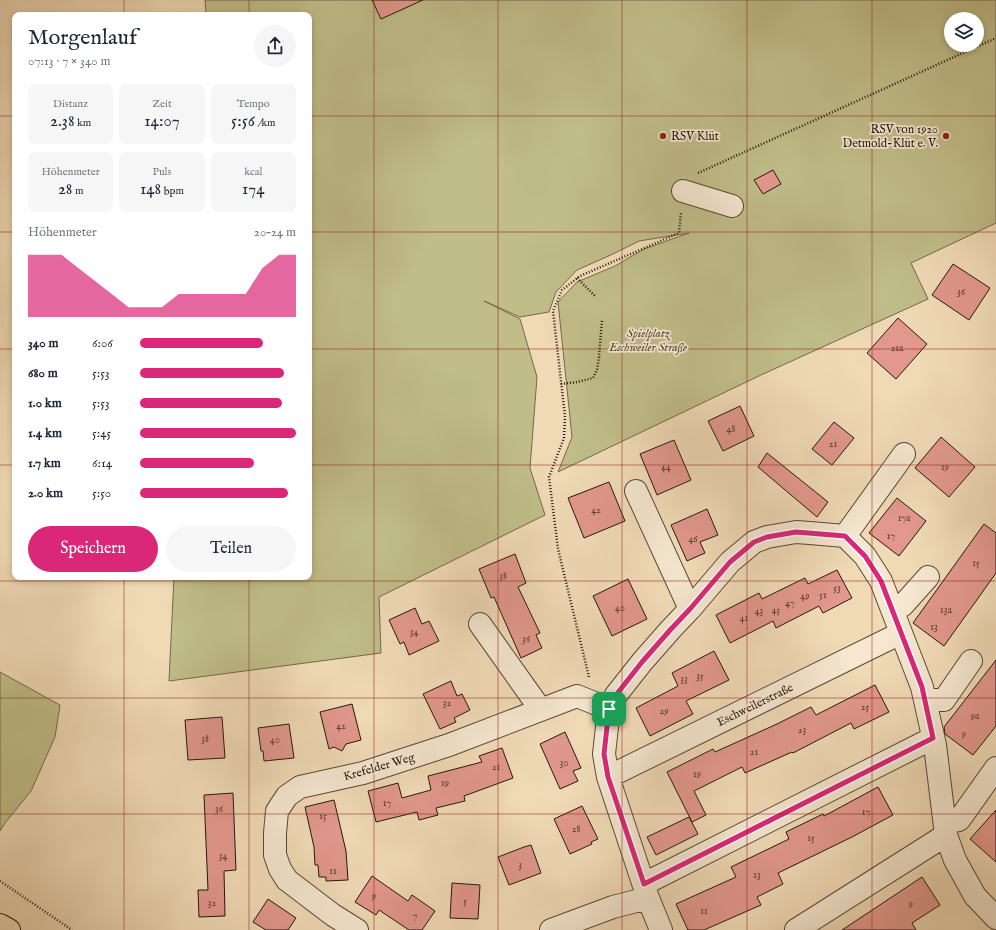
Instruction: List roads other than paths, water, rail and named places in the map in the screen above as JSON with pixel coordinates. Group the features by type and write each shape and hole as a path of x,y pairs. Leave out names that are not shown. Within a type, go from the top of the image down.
{"main road":[{"path":"0,924 9,930"}],"street":[{"path":"683,191 732,206"},
{"path":"845,536 904,454"},
{"path":"636,491 690,609"},
{"path":"661,930 646,891 608,777 604,754 609,709 616,695 642,662 730,562 754,542 767,537 796,532 845,536 865,556 881,581 922,687 933,738 946,829 955,860 975,896 996,918"},
{"path":"892,611 903,606 928,577"},
{"path":"480,624 541,710"},
{"name":"Eschweilerstraße","path":"608,777 902,633"},
{"path":"924,700 944,700 971,661"},
{"name":"Krefelder Weg","path":"357,930 328,922 287,880 280,869 275,855 274,833 277,811 287,796 300,787 363,773 449,745 577,696 609,709"},
{"path":"551,930 613,907 646,891 933,738"},
{"path":"796,930 959,820 996,768"}],"place":[{"name":"RSV Klüt","path":"663,136"},
{"name":"RSV von 1920 Detmold-Klüt e. V.","path":"946,136"}],"park label":[{"name":"Spielplatz Eschweiler Straße","path":"648,340"}]}
